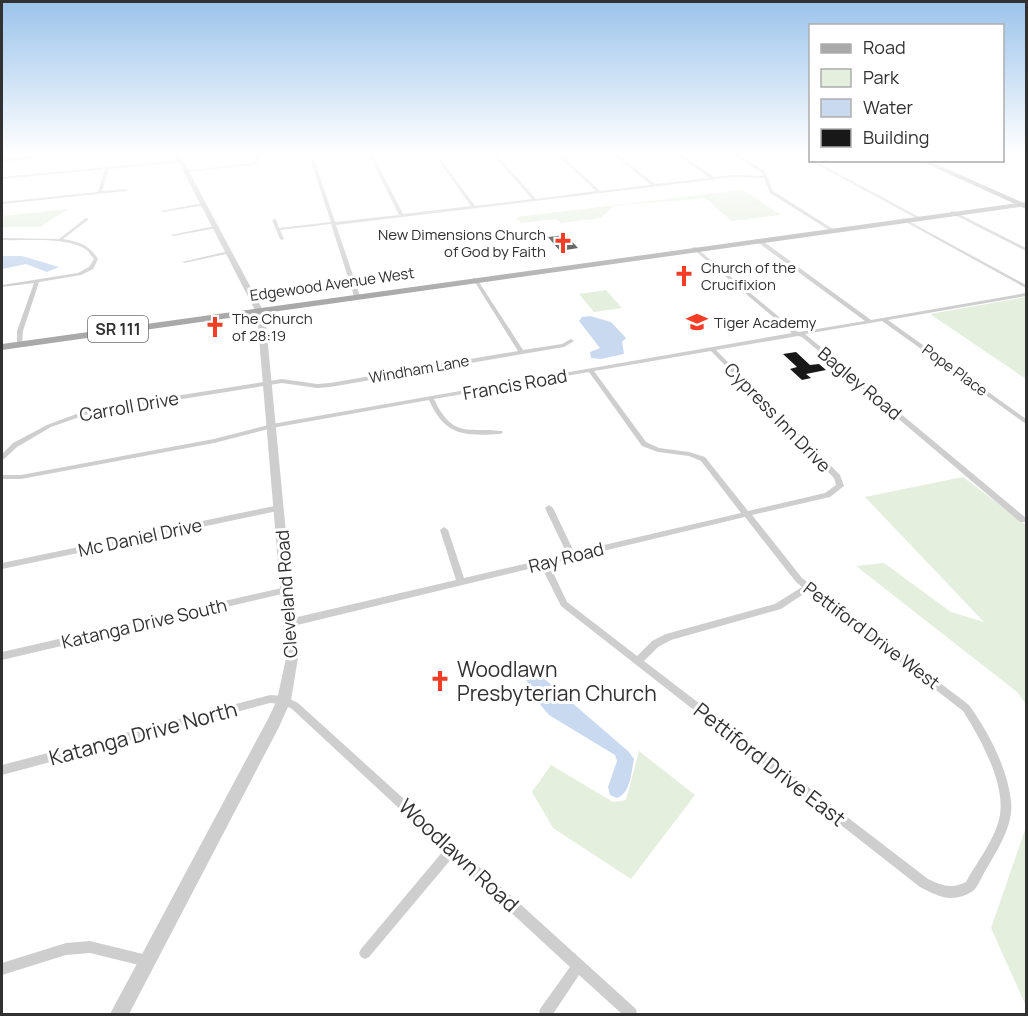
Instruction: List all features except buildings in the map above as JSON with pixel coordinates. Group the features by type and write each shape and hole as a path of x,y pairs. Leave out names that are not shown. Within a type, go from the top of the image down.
{"main road":[{"name":"Edgewood Avenue West","path":"2,347 1024,203"}],"street":[{"path":"2,203 27,200"},
{"name":"Cleveland Road","path":"119,1014 284,700 292,657 272,426 259,310 202,200"},
{"path":"326,200 357,296"},
{"path":"394,200 402,216"},
{"path":"469,200 474,207"},
{"path":"278,229 531,200"},
{"path":"785,200 831,229"},
{"path":"886,200 917,217"},
{"path":"163,211 204,204"},
{"path":"952,212 1026,250"},
{"path":"60,240 87,219"},
{"path":"903,219 1026,287"},
{"path":"274,220 282,239"},
{"path":"173,235 215,227"},
{"path":"2,239 60,240 86,246 93,251 96,259 94,265 86,271 2,286"},
{"path":"758,240 869,321"},
{"name":"Bagley Road","path":"695,248 1023,520"},
{"path":"184,261 229,252"},
{"path":"475,279 521,352"},
{"path":"19,344 20,331 36,280"},
{"name":"Francis Road","path":"3,477 214,441 272,426 1026,294"},
{"name":"Pope Place","path":"883,319 1026,422"},
{"name":"Windham Lane","path":"267,383 288,380 323,385 564,345 571,341"},
{"name":"Cypress Inn Drive","path":"712,349 837,477 840,486"},
{"name":"Pettiford Drive West","path":"590,370 644,444 703,459 799,580 966,708 981,733 1002,783 1005,808 999,833"},
{"name":"Carroll Drive","path":"2,457 15,445 81,414 267,383"},
{"path":"431,399 440,419 452,428 469,432 500,432"},
{"name":"Ray Road","path":"289,623 827,495 840,486"},
{"name":"Mc Daniel Drive","path":"2,566 279,508"},
{"path":"549,508 572,556"},
{"path":"444,530 461,583"},
{"name":"Pettiford Drive East","path":"544,563 564,604 924,883 936,890 951,893 962,892 970,886 999,833"},
{"path":"638,661 655,644 669,637 778,607 808,587"},
{"name":"Katanga Drive South","path":"2,656 286,590"},
{"name":"Katanga Drive North","path":"2,770 270,699 284,700"},
{"name":"Woodlawn Road","path":"284,700 295,706 357,761 631,1014"},
{"path":"364,953 452,849"},
{"path":"2,969 66,949 90,947 147,961"},
{"path":"546,1014 578,966"}],"green space":[{"path":"655,200 677,200 613,206 601,218 561,223 556,219 521,223 516,217"},
{"path":"708,200 759,200 781,215 732,221"},
{"path":"68,209 40,227 2,227 2,216"},
{"path":"606,290 622,308 594,312 579,294"},
{"path":"1026,297 1026,379 930,314"},
{"path":"963,477 1026,525 1026,704 1017,692 856,566 884,563 951,612 984,622 865,497"},
{"path":"639,751 695,795 631,879 553,828 532,792 551,765 613,802 626,800"},
{"path":"1026,827 1026,1006 991,928"}],"water":[{"path":"2,256 22,256 59,267 47,272 26,264 2,269"},
{"path":"590,316 611,322 626,338 622,342 624,354 601,359 591,358 590,352 600,348 579,321 582,317"},
{"path":"521,663 526,663 629,752 634,759 630,782 622,795 617,798 610,795 608,787 617,761 615,755 549,715 539,703 520,669"}],"place":[{"name":"New Dimensions Church of God by Faith","path":"563,243"},
{"name":"Church of the Crucifixion","path":"684,276"},
{"name":"Tiger Academy","path":"697,322"},
{"name":"The Church of 28:19","path":"215,327"},
{"name":"Woodlawn Presbyterian Church","path":"440,681"}]}
